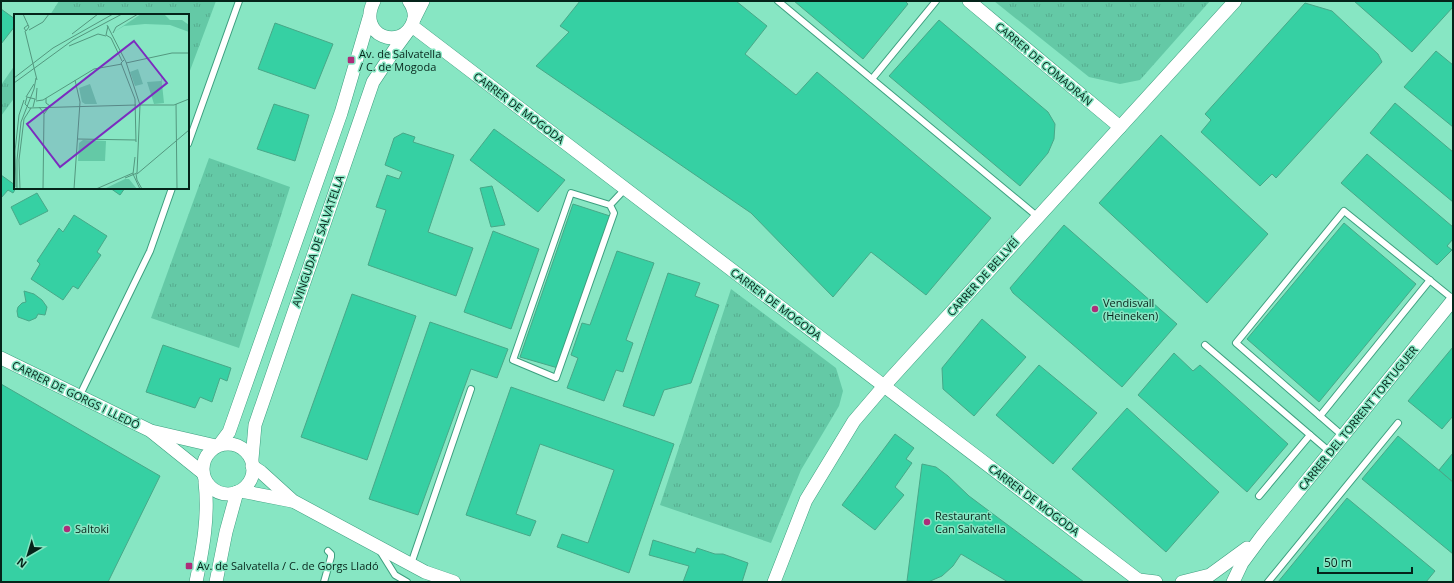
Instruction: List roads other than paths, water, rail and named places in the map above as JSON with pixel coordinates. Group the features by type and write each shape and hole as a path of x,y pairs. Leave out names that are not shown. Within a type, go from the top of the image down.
{"street":[{"name":"AVINGUDA DE SALVATELLA","path":"218,445 229,432 323,165 341,113 369,18 370,10 374,1"},
{"path":"369,18 371,26 384,36 394,38 402,36 411,25 414,10 409,1"},
{"name":"AVINGUDA DE SALVATELLA","path":"252,462 255,425 373,82 411,25 423,1"},
{"name":"CARRER DE COMADRÁN","path":"969,1 1120,127"},
{"name":"CARRER DE BELLVEÍ","path":"777,578 806,500 854,421 884,386 1235,1"},
{"name":"CARRER DE MOGODA","path":"411,25 1140,581"},
{"name":"CARRER DEL TORRENT TORTUGUER","path":"1233,582 1242,562 1262,536 1453,300"},
{"name":"CARRER DE GORGS I LLEDÓ","path":"1,358 151,431 218,445"},
{"name":"CARRER DE GORGS I LLEDÓ","path":"151,431 204,477"},
{"path":"196,582 203,551 207,518 202,467 204,457 218,445 230,443 238,445 247,452 252,462 261,472 293,501 425,572 454,582"},
{"path":"204,477 212,489 222,494 230,494 239,491 247,485 251,479 253,471 252,462"},
{"path":"239,491 293,501"},
{"path":"216,582 226,532 239,491"},
{"name":"CARRER DEL TORRENT TORTUGUER","path":"1182,582 1210,575 1262,536"},
{"path":"1140,581 1156,582"}],"lane":[{"path":"189,141 239,1"},
{"path":"778,1 1038,217"},
{"path":"872,79 936,1"},
{"path":"79,397 150,251 172,189"},
{"path":"610,205 625,189"},
{"path":"571,193 610,205 614,213 556,378 513,360 571,193"},
{"path":"1343,436 1236,343 1344,210 1453,300"},
{"path":"1320,416 1430,280"},
{"path":"1205,345 1330,452"},
{"path":"411,564 471,389"},
{"path":"1268,582 1398,423"},
{"path":"1259,496 1310,435"},
{"path":"377,546 395,575 407,582"},
{"path":"324,582 331,557 331,554 328,551"}],"place":[{"name":"Av. de Salvatella / C. de Mogoda","path":"351,60"},
{"name":"Vendisvall (Heineken)","path":"1095,309"},
{"name":"Restaurant Can Salvatella","path":"927,522"},
{"name":"Saltoki","path":"67,529"},
{"name":"Av. de Salvatella / C. de Gorgs Lladó","path":"189,566"}]}
